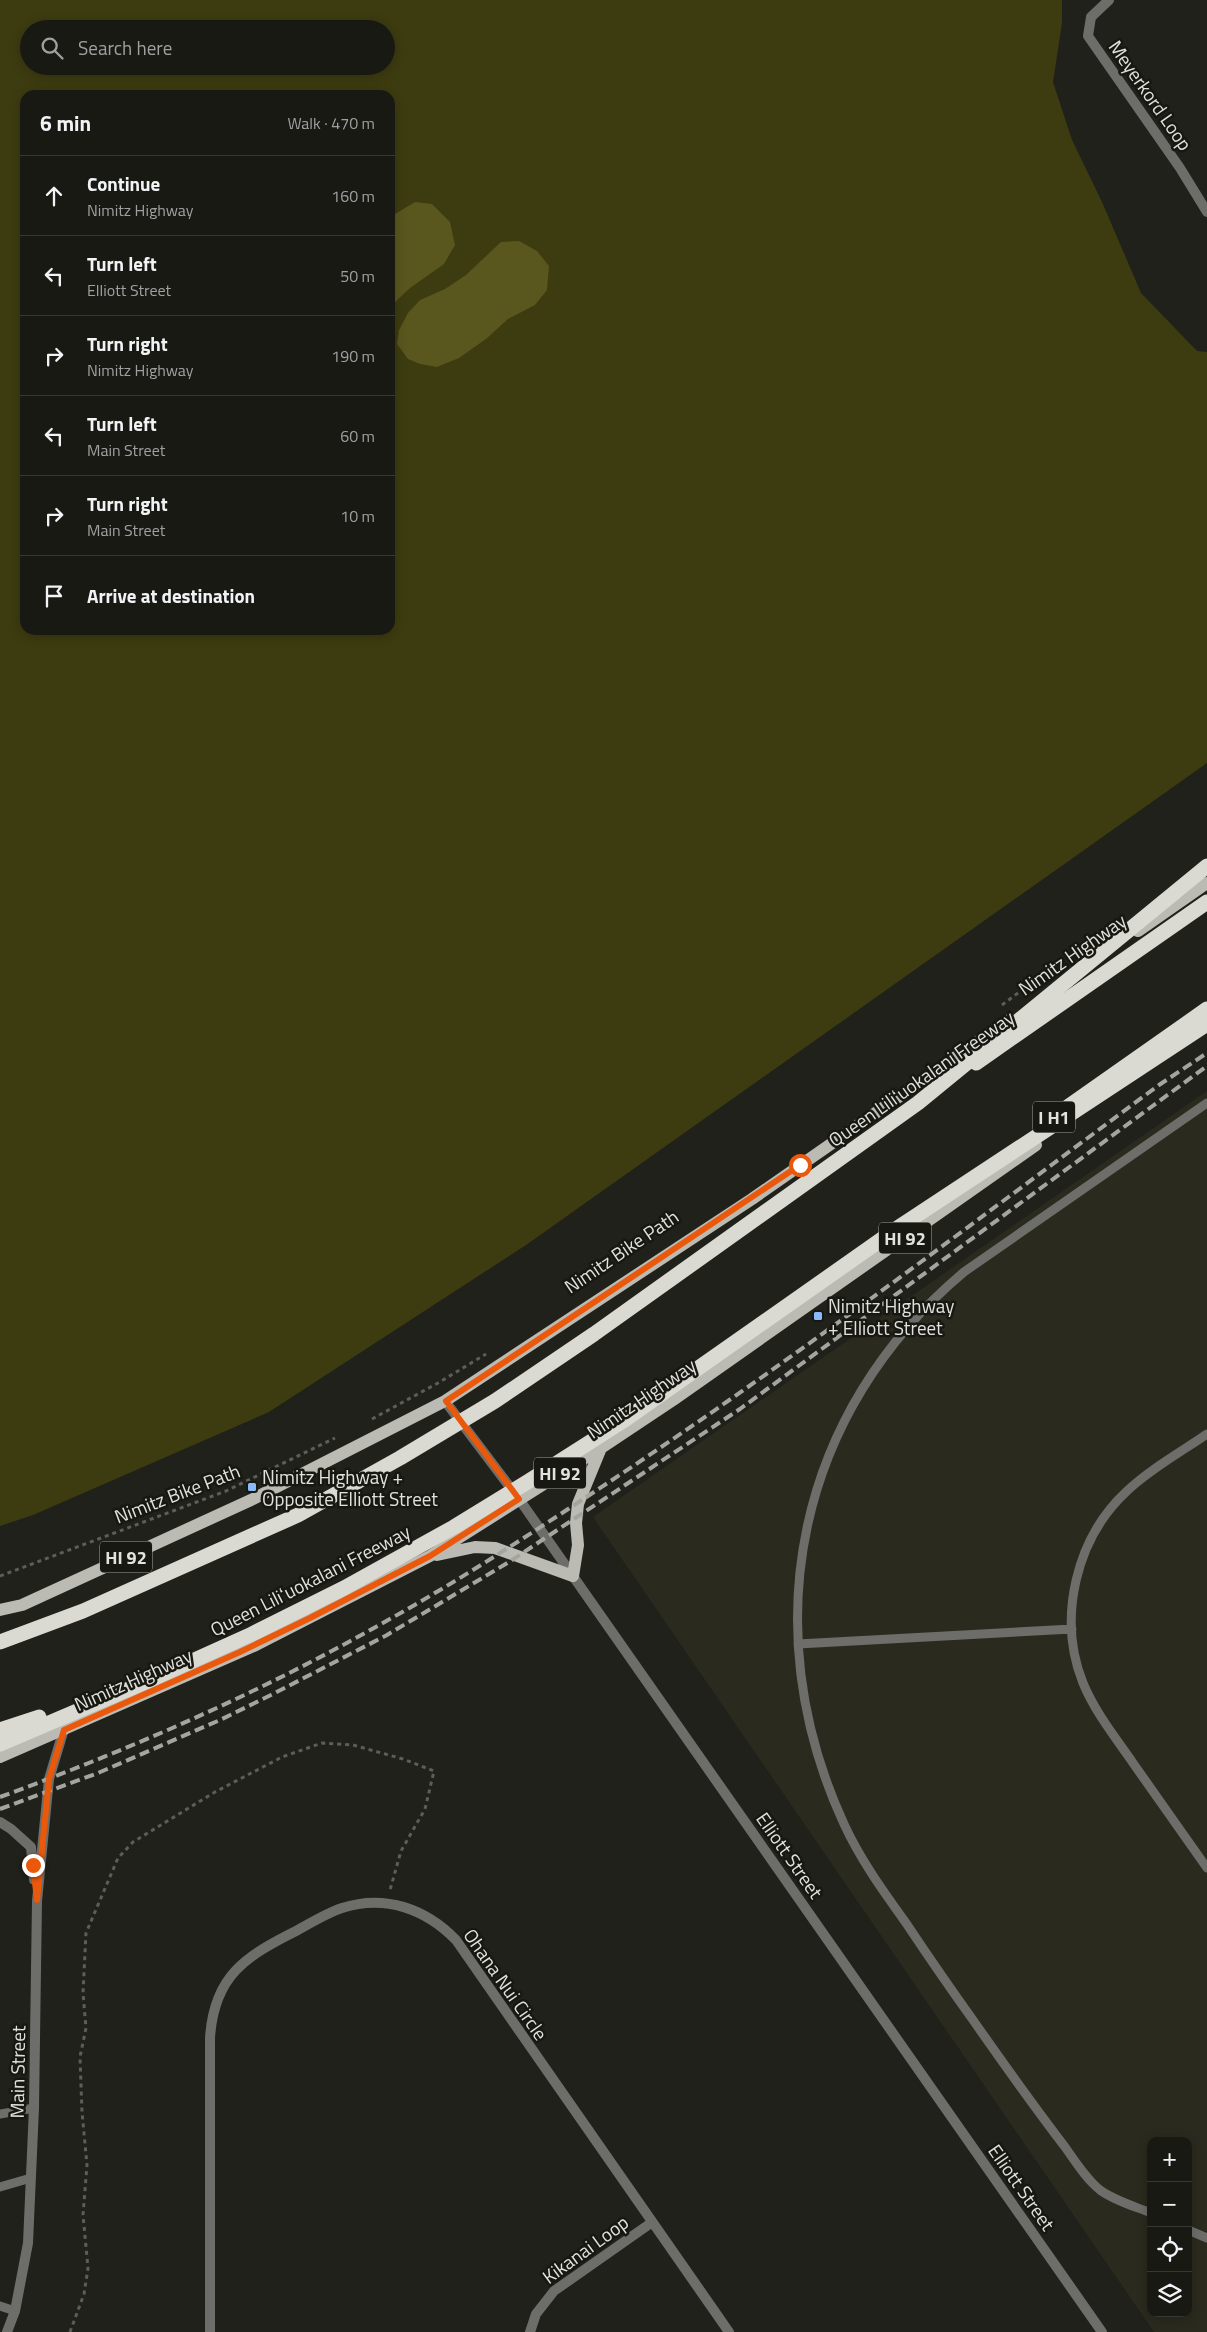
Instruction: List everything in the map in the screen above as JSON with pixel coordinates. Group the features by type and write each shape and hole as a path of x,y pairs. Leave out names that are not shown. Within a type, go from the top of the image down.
{"highway":[{"path":"918,1103 1207,866"},
{"name":"Queen Liliʻuokalani Freeway","path":"0,1642 83,1611 298,1515 400,1458 495,1401 594,1334 918,1103 1207,902"},
{"name":"Queen Liliʻuokalani Freeway","path":"0,1730 150,1680 252,1634 336,1592 463,1522 623,1421 1207,1009"},
{"path":"902,1225 1207,1024"},
{"path":"0,1744 150,1680"}],"main road":[{"name":"Nimitz Highway","path":"0,1610 22,1605 251,1500 446,1401 752,1199 1207,882"},
{"name":"Nimitz Highway","path":"0,1757 256,1645 430,1556 601,1448 898,1243 1207,1024"},
{"path":"430,1556 475,1547 495,1548 573,1576 578,1545 576,1523 578,1504 601,1448"}],"street":[{"name":"Meyerkord Loop","path":"1109,0 1091,17 1088,36 1180,168 1207,212"},
{"name":"Elliott Street","path":"446,1401 519,1499 1102,2332"},
{"name":"Main Street","path":"7,2332 15,2311 28,2243 34,2108 37,1900 49,1779 64,1730"},
{"name":"Main Street","path":"0,1822 11,1828 31,1847 37,1900"},
{"name":"Ohana Nui Circle","path":"210,2332 210,2038 211,2023 220,1994 236,1969 258,1950 340,1908 364,1903 387,1903 403,1906 425,1915 445,1929 456,1940 651,2223 729,2332"},
{"name":"Kikanai Loop","path":"530,2332 536,2314 547,2298 651,2223"}],"lane":[{"path":"1147,2211 1110,2196 1091,2181 1027,2098 870,1870 846,1827 821,1766 804,1698 796,1618 801,1558 819,1482 846,1415 890,1346 938,1294 964,1272 1207,1103"},
{"path":"1207,1434 1127,1491 1102,1521 1086,1549 1076,1576 1073,1594 1072,1629 1077,1663 1093,1704 1207,1868"},
{"path":"798,1644 1072,1629"},
{"path":"0,2114 34,2108"},
{"path":"0,2187 31,2178"},
{"path":"1192,2232 1207,2238"},
{"path":"0,2306 15,2311"}],"path":[{"path":"995,1011 1102,929"},
{"path":"370,1420 438,1384 489,1352"},
{"name":"Nimitz Bike Path","path":"0,1576 226,1491 336,1438"},
{"path":"70,2332 84,2294 88,2268 83,2215 87,2165 82,2112 80,2057 86,2028 83,1993 86,1933 118,1858 133,1842 215,1792 282,1757 322,1743 353,1745 434,1770 426,1809 401,1851 387,1903"}],"shaded area":[{"path":"0,0 1062,0 1062,23 1053,82 1072,140 1102,202 1141,293 1197,351 1207,352 1207,763 526,1245 269,1412 33,1515 0,1526"},
{"path":"415,202 432,204 450,222 455,245 444,264 410,288 395,302 395,214"},
{"path":"519,241 537,251 549,266 547,290 535,305 508,319 486,339 459,358 437,367 420,364 408,359 397,344 399,330 408,313 420,300 445,289 466,275 501,242"},
{"path":"1207,1091 1207,2332 1154,2332 593,1517"}],"railway":[{"path":"0,1797 146,1739 241,1696 335,1649 463,1576 669,1442 811,1342 1159,1085 1207,1053"},
{"path":"0,1809 98,1773 220,1720 387,1635 509,1562 740,1409 1207,1066"}],"place":[{"name":"Nimitz Highway + Elliott Street","path":"818,1316"},
{"name":"Nimitz Highway + Opposite Elliott Street","path":"252,1487"}],"route":[{"path":"33,1865 37,1900 49,1779 64,1730 155,1691 310,1618 430,1556 519,1499 446,1401 752,1199 800,1165"}]}
